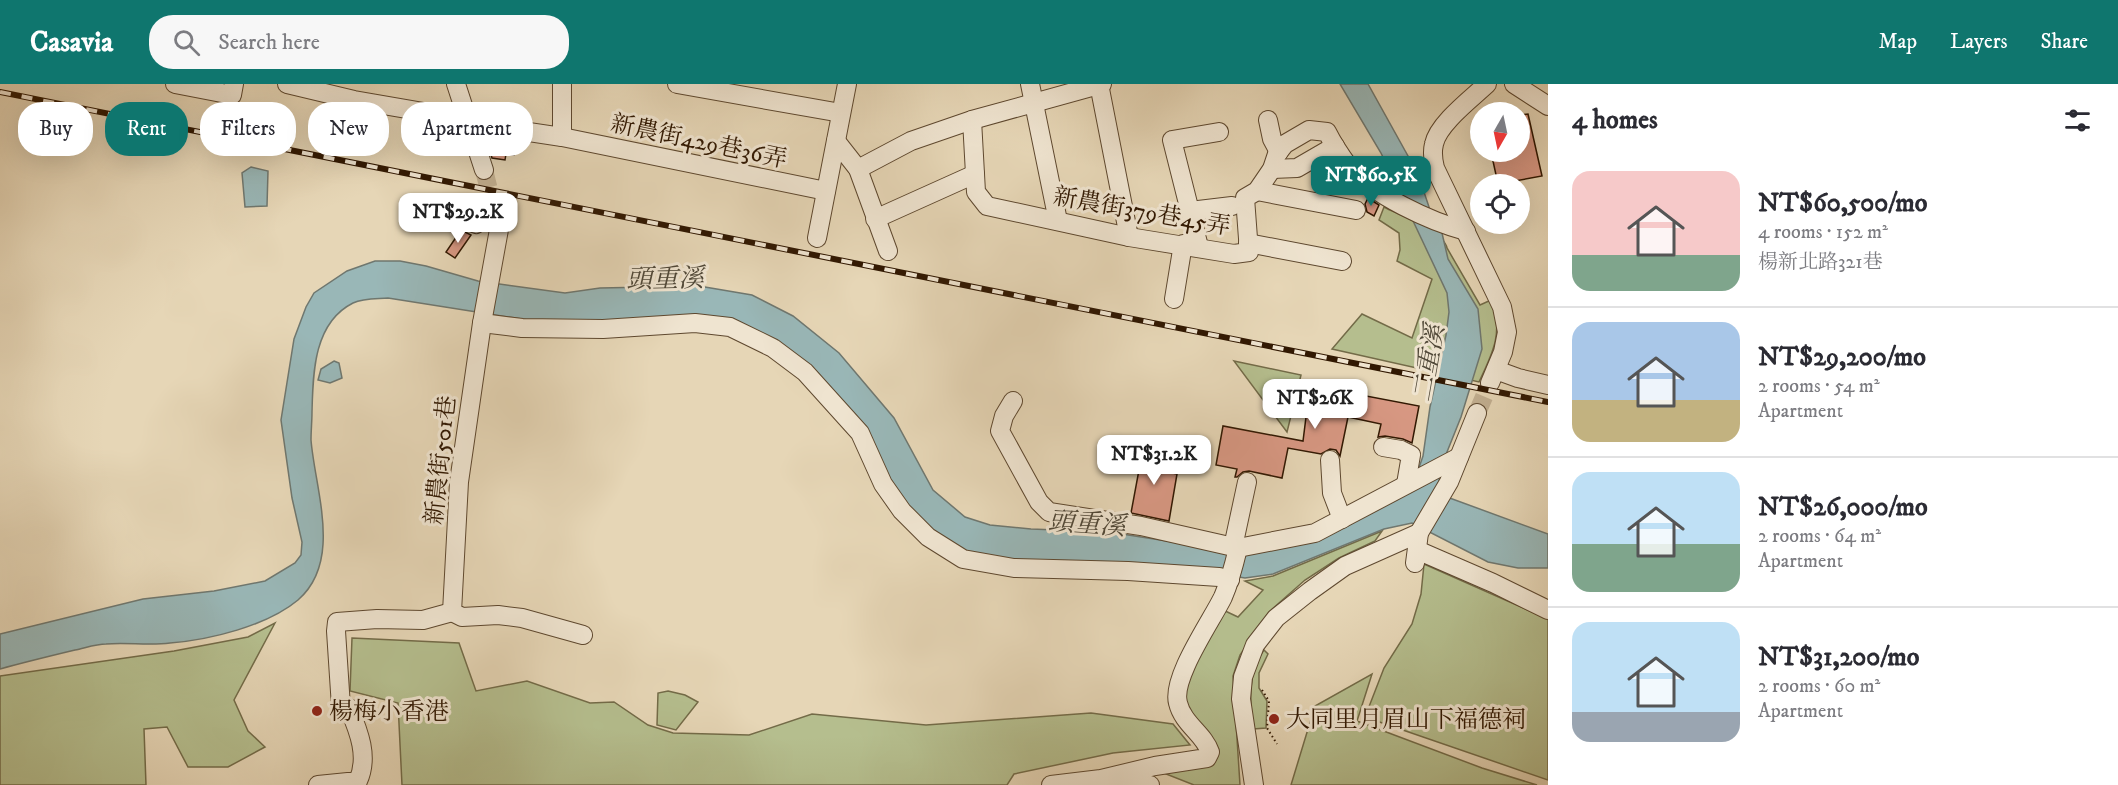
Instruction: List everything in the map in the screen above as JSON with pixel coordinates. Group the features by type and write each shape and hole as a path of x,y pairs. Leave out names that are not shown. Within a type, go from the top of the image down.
{"street":[{"path":"175,84 233,90"},
{"path":"287,84 355,92 401,104"},
{"path":"456,84 484,171"},
{"path":"562,84 562,137"},
{"path":"677,84 841,113"},
{"path":"817,238 846,84"},
{"path":"1030,84 1058,221"},
{"path":"858,169 911,141 972,120 1100,84 1129,237"},
{"path":"1487,84 1439,132 1432,154 1435,168 1502,307 1507,332 1503,352 1493,377 1518,378 1548,385"},
{"path":"1514,84 1548,106"},
{"name":"新農街379巷45弄","path":"972,120 975,192 987,206 1129,237 1234,254 1249,252 1245,198 1257,190 1272,170 1279,152"},
{"path":"1268,120 1272,139 1279,152 1286,144 1309,130 1327,132 1350,168 1366,182 1401,205 1445,225 1466,231"},
{"path":"1174,299 1191,246 1190,211 1172,140 1219,132"},
{"name":"新農街429巷36弄","path":"533,133 826,191"},
{"path":"836,141 858,169 888,251"},
{"path":"1272,170 1297,168 1335,146"},
{"path":"875,219 975,174"},
{"path":"1257,190 1356,210"},
{"path":"1190,211 1232,206"},
{"name":"新農街501巷","path":"452,612 459,482 482,319 500,224 495,212 485,214 476,224 456,216"},
{"path":"1248,243 1342,261"},
{"path":"482,319 522,328 603,329 695,323 730,327 773,348 805,372 860,433 884,484 902,511 928,537 963,559 1014,568 1128,571 1230,578"},
{"path":"1013,401 1004,416 1000,431 1039,502 1049,512 1141,526 1236,548 1315,533 1454,460"},
{"path":"1417,548 1449,482 1454,460 1477,412"},
{"path":"1383,447 1401,450 1411,455 1408,483"},
{"path":"1330,460 1332,492 1342,519"},
{"path":"1051,785 1101,779 1155,766 1207,758 1210,752 1208,745 1188,724 1177,701 1180,683 1198,640 1223,597 1230,578 1246,482"},
{"path":"1254,785 1241,699 1243,677 1255,645 1276,618 1345,566 1417,548 1548,610"},
{"path":"318,785 358,781 363,771 364,756 358,729 349,708 341,708 337,622 377,619 423,620 452,612 462,617 498,615 522,618 583,635"},
{"path":"1101,779 1150,785"}],"path":[{"path":"1262,690 1269,701 1267,728 1277,744"}],"green space":[{"path":"1384,207 1420,224 1438,236 1444,242 1480,305 1491,300 1495,311 1497,332 1489,361 1479,382 1332,349 1362,314 1412,338 1432,279 1397,261 1400,250 1399,233 1379,220"},
{"path":"1234,361 1301,375 1287,432"},
{"path":"1382,531 1375,541 1339,558 1305,580 1269,612 1240,655 1233,676 1240,785 1194,785 1161,772 1209,762 1181,695 1221,609 1238,617 1263,590 1245,581 1273,576"},
{"path":"1424,564 1548,619 1548,780 1365,717 1384,668 1412,624 1421,594"},
{"path":"275,623 234,700 248,731 265,747 228,767 188,767 167,727 144,729 146,785 0,785 0,676 174,651 248,637"},
{"path":"352,638 459,643 476,691 527,681 590,703 614,702 648,725 673,733 749,735 812,714 926,725 1091,713 1173,724 1190,745 1113,753 1014,774 1007,785 402,785 398,703 350,691"},
{"path":"1264,650 1268,654 1259,673 1259,688 1267,701 1266,728 1253,729 1252,678"},
{"path":"1372,674 1357,721 1482,768 1537,785 1291,785 1315,706"},
{"path":"668,691 685,695 698,702 676,730 657,725 658,693"}],"water":[{"path":"1340,84 1368,84 1418,174 1431,213 1442,233 1448,259 1478,309 1482,349 1461,417 1445,457 1436,493 1548,534 1548,568 1518,568 1488,562 1412,523 1384,529 1273,574 1245,578 1221,574 979,557 942,541 908,511 862,431 741,323 547,323 388,298 366,299 353,303 340,312 330,323 318,351 313,382 311,440 321,502 323,545 320,566 312,584 298,600 254,624 202,639 162,644 98,645 0,669 0,634 143,599 214,591 265,581 295,563 301,555 302,542 292,498 281,420 294,339 314,293 347,271 375,261 400,261 478,281 565,293 600,288 699,286 752,295 793,316 839,353 894,418 933,490 965,517 990,525 1109,532 1231,551 1296,541 1413,485 1423,456 1430,407 1449,312 1447,293 1381,153"},
{"path":"251,167 268,171 267,206 245,207 242,173"},
{"path":"334,361 339,363 342,378 330,383 318,380 321,369"}],"building":[{"path":"1530,123 1542,176 1530,178 1530,174 1496,174 1493,162 1530,162"},
{"path":"491,156 506,156 505,160"},
{"path":"1368,198 1379,205 1374,216 1367,212 1365,204"},
{"path":"461,230 471,235 455,258 446,252"},
{"path":"1303,384 1419,406 1412,443 1403,439 1378,437 1381,424 1348,417 1340,456 1336,450 1330,449 1321,454 1288,448 1282,478 1249,471 1235,477 1237,469 1216,465 1223,426 1303,441 1307,409 1298,407"},
{"path":"1144,443 1160,446 1157,462 1168,465 1167,472 1177,474 1169,521 1131,513"}],"tunnel":[{"path":"484,170 494,210"},
{"path":"1477,413 1490,383"}],"railway":[{"path":"0,92 1548,402"}],"place":[{"name":"楊梅小香港","path":"317,711"},
{"name":"大同里月眉山下福德祠","path":"1274,719"}],"water label":[{"name":"頭重溪","path":"665,278"},
{"name":"二重溪","path":"1428,363"},
{"name":"頭重溪","path":"1087,523"}]}
